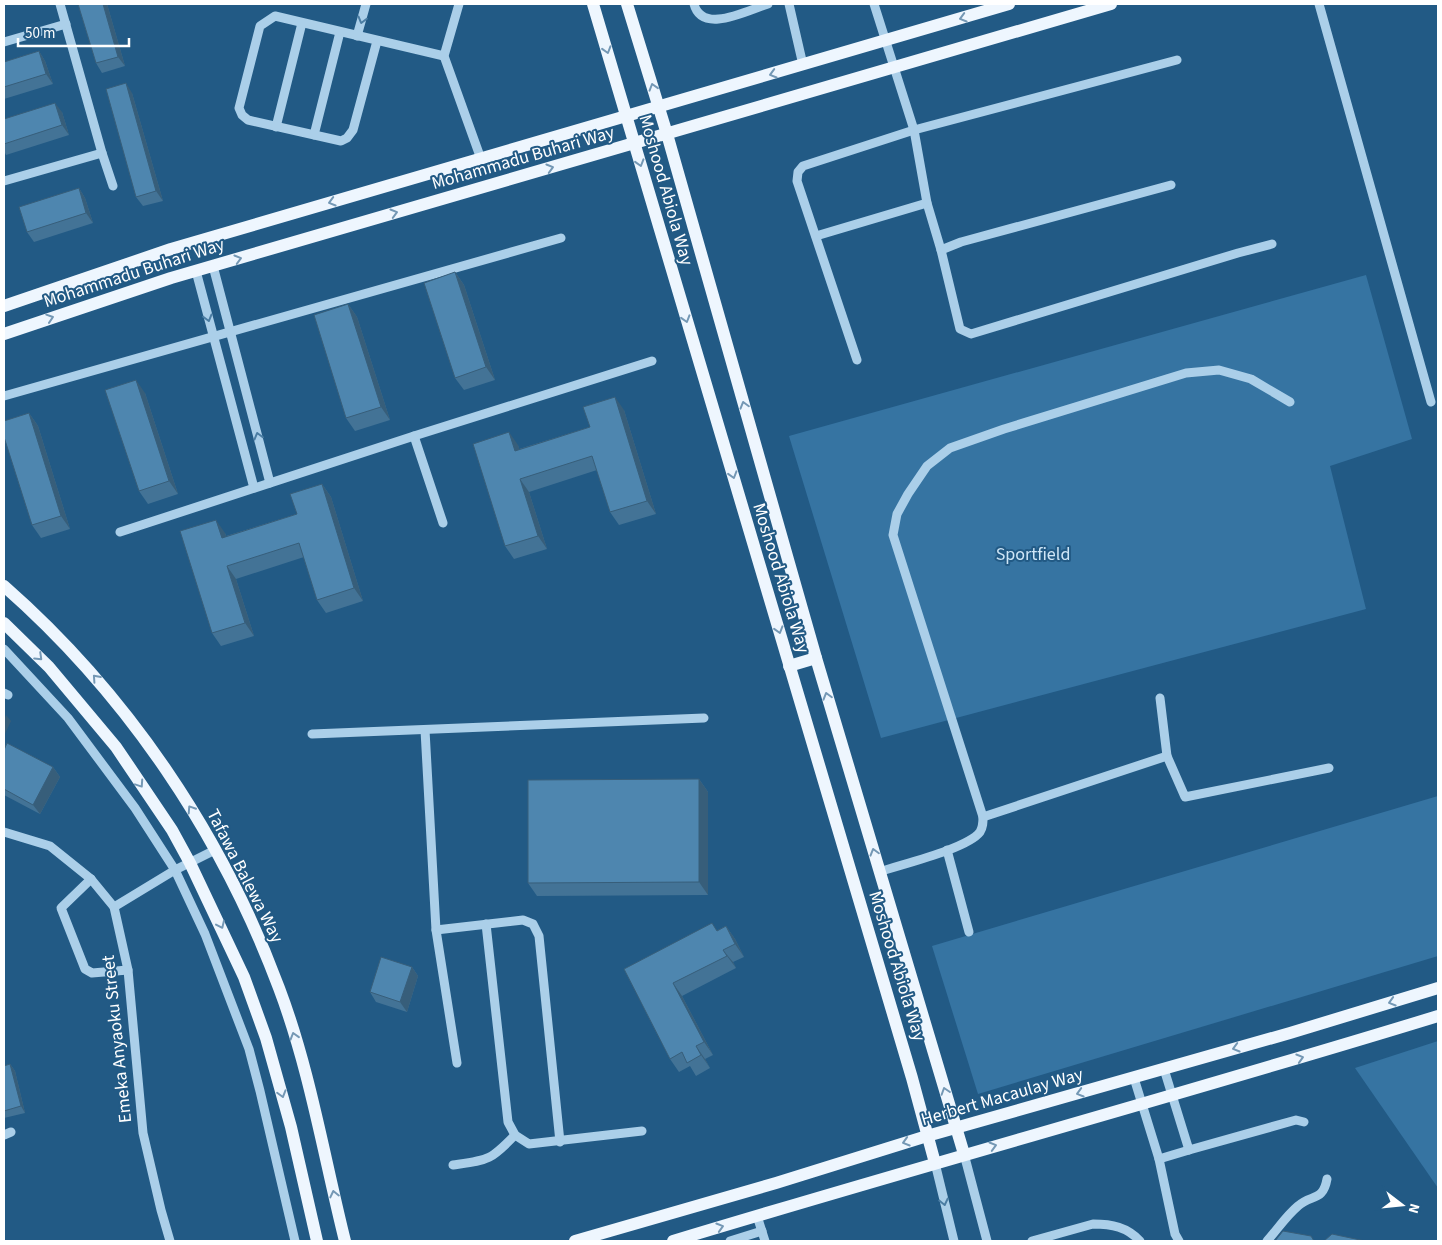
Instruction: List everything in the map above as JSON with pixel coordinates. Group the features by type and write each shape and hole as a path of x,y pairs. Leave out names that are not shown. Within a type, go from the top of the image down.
{"main road":[{"name":"Moshood Abiola Way","path":"593,4 912,1078 935,1163"},
{"name":"Moshood Abiola Way","path":"627,4 667,134 816,658 964,1154"},
{"name":"Mohammadu Buhari Way","path":"4,306 171,249 659,108 1009,4"},
{"name":"Mohammadu Buhari Way","path":"4,334 196,271 1111,4"},
{"name":"Tafawa Balewa Way","path":"4,586 66,645 111,695 159,759 196,816 215,850 244,907 279,989 298,1048 346,1241"},
{"path":"4,623 49,667 116,748 172,830 190,862 244,977 266,1038 291,1127 317,1241"},
{"path":"789,666 816,658"},
{"name":"Herbert Macaulay Way","path":"575,1241 927,1136 1134,1078 1438,988"},
{"path":"673,1241 964,1154 1172,1096 1438,1016"}],"street":[{"path":"60,4 102,153 114,186"},
{"path":"357,36 366,4"},
{"path":"459,4 444,56 481,159"},
{"path":"694,4 696,11 703,18 712,20 768,4"},
{"path":"789,4 803,65"},
{"path":"874,4 914,130 927,203 941,250 960,329 971,334 1228,255 1272,244"},
{"path":"1319,4 1431,402"},
{"path":"377,41 353,130 347,138 341,141 276,127 248,120 242,115 239,108 260,26 275,16 444,56"},
{"path":"276,127 302,23"},
{"path":"4,42 66,24"},
{"path":"314,135 340,32"},
{"path":"857,360 797,182 798,172 803,166 914,130 1176,60"},
{"path":"4,181 102,153"},
{"path":"941,250 961,242 1171,185"},
{"path":"816,236 927,203"},
{"path":"4,396 561,238"},
{"path":"213,266 270,483"},
{"path":"196,271 254,488"},
{"path":"120,532 652,361"},
{"path":"880,872 969,841 979,833 983,826 983,817 893,535 897,514 927,466 950,448 1004,429 1186,373 1219,370 1251,379 1290,402"},
{"path":"414,436 443,523"},
{"path":"4,650 68,718 135,808 175,870 204,934 249,1049 295,1241"},
{"path":"1160,698 1167,756 1185,797 1329,768"},
{"path":"312,734 704,718"},
{"path":"425,730 436,930 457,1064"},
{"path":"983,817 1167,756"},
{"name":"Emeka Anyaoku Street","path":"4,832 50,846 91,879 114,907 128,970 143,1133 170,1241"},
{"path":"114,907 175,870 215,850"},
{"path":"947,850 969,932"},
{"path":"91,879 61,908 86,969 92,973 128,970"},
{"path":"436,930 523,920 533,924 539,936 560,1142"},
{"path":"486,924 508,1122 515,1135 529,1144 642,1132"},
{"path":"1164,1069 1188,1150"},
{"path":"1134,1078 1159,1159 1175,1234 1179,1241"},
{"path":"1159,1159 1296,1120 1304,1122"},
{"path":"453,1165 490,1158 498,1153 515,1135"},
{"path":"964,1154 987,1241"},
{"path":"935,1163 954,1241"},
{"path":"1267,1241 1299,1204 1320,1196 1326,1189 1327,1179"},
{"path":"757,1216 765,1241"},
{"path":"1032,1241 1093,1224 1103,1224 1130,1231 1140,1241"},
{"path":"730,1241 762,1232"}],"green space":[{"name":"Sportfield","path":"1366,275 1412,439 1330,466 1366,609 881,738 789,436"},
{"path":"1438,796 1438,956 978,1094 932,946"},
{"path":"1438,1041 1438,1188 1355,1068"}],"building":[{"path":"78,4 103,4 118,57 96,63"},
{"path":"39,51 46,74 4,87 4,62"},
{"path":"126,83 156,191 136,197 106,89"},
{"path":"55,103 62,125 4,144 4,119"},
{"path":"79,188 86,213 27,232 19,207"},
{"path":"455,272 486,367 455,378 424,283"},
{"path":"348,304 381,407 346,418 314,315"},
{"path":"136,380 169,481 139,491 105,390"},
{"path":"615,397 647,501 610,512 592,456 520,479 538,536 505,546 473,444 509,432 515,451 590,427 583,407"},
{"path":"29,413 61,516 32,525 4,437 4,421"},
{"path":"322,484 354,588 317,600 299,543 227,566 245,623 212,633 180,531 216,520 222,538 297,514 290,494"},
{"path":"7,743 53,767 33,805 4,789 4,750"},
{"path":"699,779 699,882 528,883 528,780"},
{"path":"712,923 717,931 726,926 735,944 723,950 727,956 673,983 704,1042 696,1046 701,1055 687,1063 682,1052 670,1059 624,969"},
{"path":"381,957 412,967 400,1002 370,992"},
{"path":"10,1064 21,1106 4,1111 4,1066"},
{"path":"1283,1231 1311,1236 1314,1241 1275,1241"},
{"path":"1332,1234 1365,1241 1324,1241"}]}
